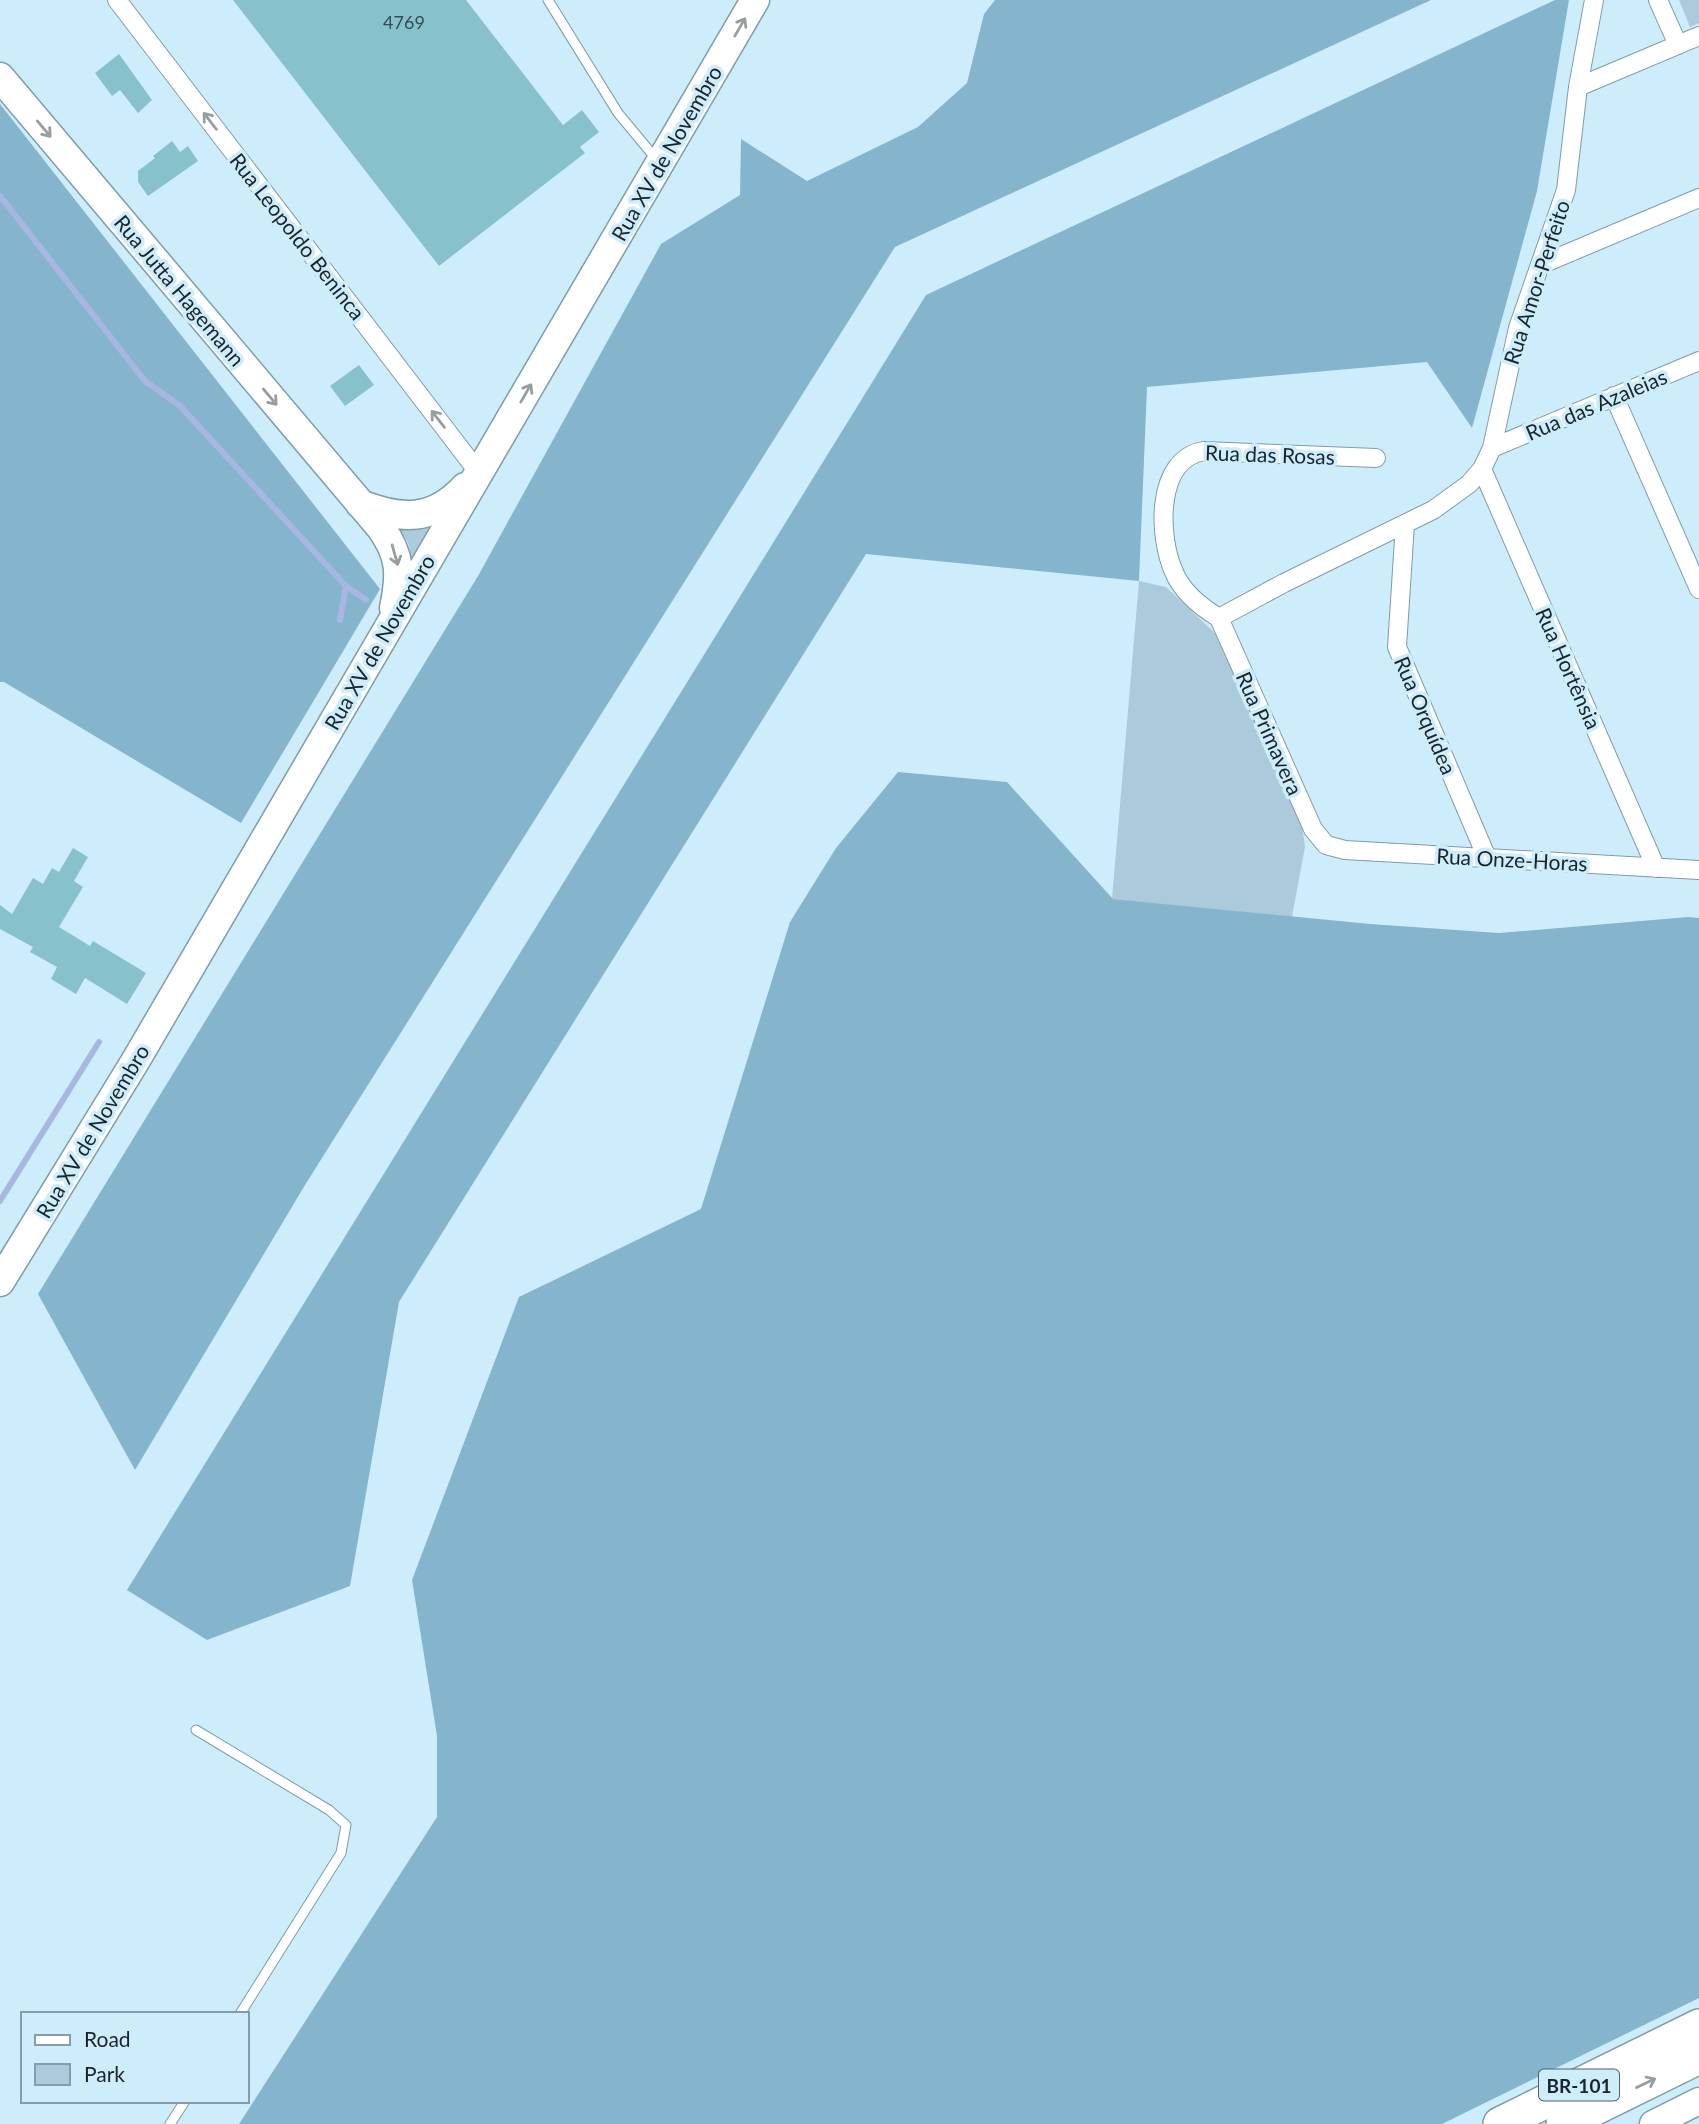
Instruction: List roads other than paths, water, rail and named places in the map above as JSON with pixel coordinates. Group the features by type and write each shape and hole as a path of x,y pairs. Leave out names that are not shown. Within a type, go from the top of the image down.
{"highway":[{"name":"BR-101","path":"1500,2124 1699,2026"},
{"name":"BR-101","path":"1563,2124 1699,2057"}],"main road":[{"name":"Rua XV de Novembro","path":"0,1282 136,1060 755,0"},
{"name":"Rua Jutta Hagemann","path":"0,77 391,542 398,561 399,586 392,618"},
{"path":"360,504 385,514 412,516 424,513 437,509 459,494 479,473"},
{"path":"1653,2124 1699,2101"}],"street":[{"name":"Rua Leopoldo Beninca","path":"117,0 479,473"},
{"name":"Rua Amor-Perfeito","path":"1219,618 1454,497 1482,469 1492,448 1511,352 1525,302 1566,190 1578,86 1594,0"},
{"path":"1658,0 1678,45"},
{"path":"1578,86 1699,36"},
{"path":"1540,265 1699,198"},
{"name":"Rua das Azaleias","path":"1492,448 1699,360"},
{"path":"1614,396 1699,589"},
{"name":"Rua das Rosas","path":"1219,618 1186,591 1174,574 1165,545 1163,518 1166,500 1175,468 1182,459 1192,452 1204,451 1376,458"},
{"name":"Rua Hortênsia","path":"1482,469 1656,868"},
{"name":"Rua Orquídea","path":"1405,524 1397,647 1487,858"},
{"name":"Rua Primavera","path":"1219,618 1313,829 1326,845"},
{"name":"Rua Onze-Horas","path":"1326,845 1345,850 1699,870"}],"lane":[{"path":"548,0 618,113 660,164"},
{"path":"196,1730 329,1810 346,1825 341,1853 241,2012"},
{"path":"170,2124 183,2103"}],"waterway":[{"path":"0,196 145,381 180,406 346,586 366,600"},
{"path":"340,620 346,586"},
{"path":"0,1201 99,1042"}]}
